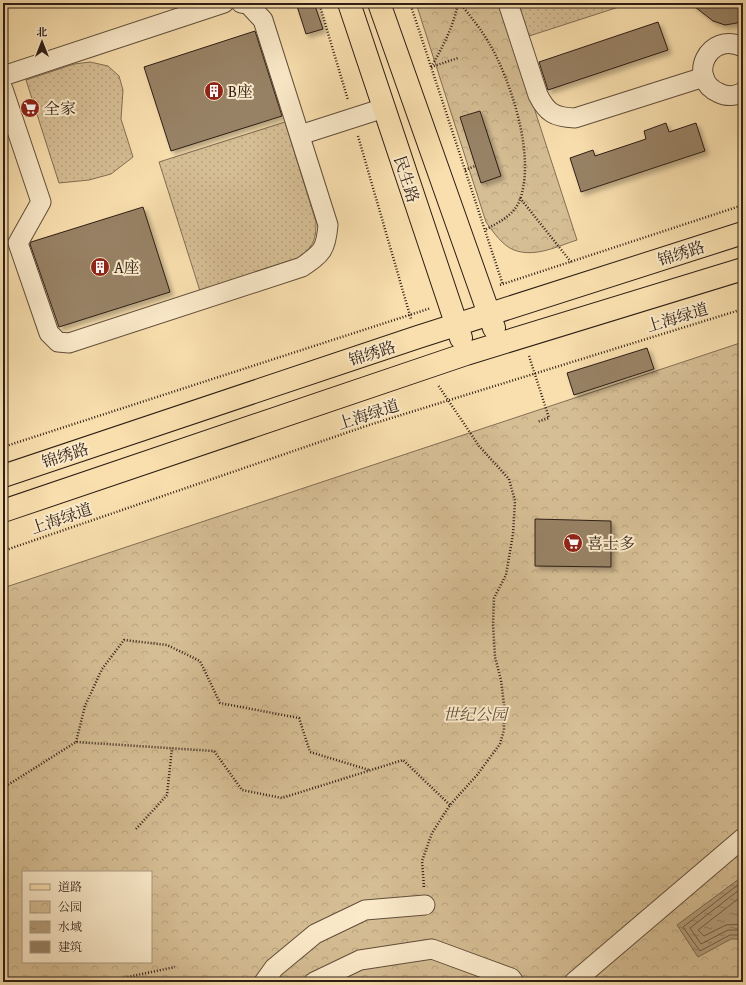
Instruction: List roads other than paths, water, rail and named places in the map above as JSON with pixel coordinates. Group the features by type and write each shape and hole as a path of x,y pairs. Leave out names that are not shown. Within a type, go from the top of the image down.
{"main road":[{"name":"民生路","path":"349,3 466,354"},
{"name":"民生路","path":"379,3 499,344"},
{"name":"锦绣路","path":"3,476 456,325 743,233"},
{"name":"锦绣路","path":"3,511 433,374 466,354 499,344 525,346 743,269"}],"lane":[{"path":"3,76 224,3"},
{"path":"3,89 41,202 18,243 49,333 58,342 69,343 302,267 318,255 327,242 328,225 263,20 248,4 241,3"},
{"path":"508,3 538,95 545,109 560,117 575,118 704,77"},
{"path":"743,47 734,43 726,43 717,46 710,51 705,59 703,68 704,77 708,85 714,91 723,95 732,96 743,92"},
{"path":"300,135 384,108"},
{"path":"574,982 743,838"},
{"path":"264,982 274,968 315,934 365,910 425,905"},
{"path":"314,982 360,960 432,949 511,978 514,982"}],"water":[{"path":"743,876 743,939 731,939 698,957 677,925"}],"place":[{"name":"B座","path":"214,91"},
{"name":"全家","path":"30,108"},
{"name":"A座","path":"100,267"},
{"name":"喜士多","path":"573,543"}],"park label":[{"name":"世纪公园","path":"475,714"}]}
